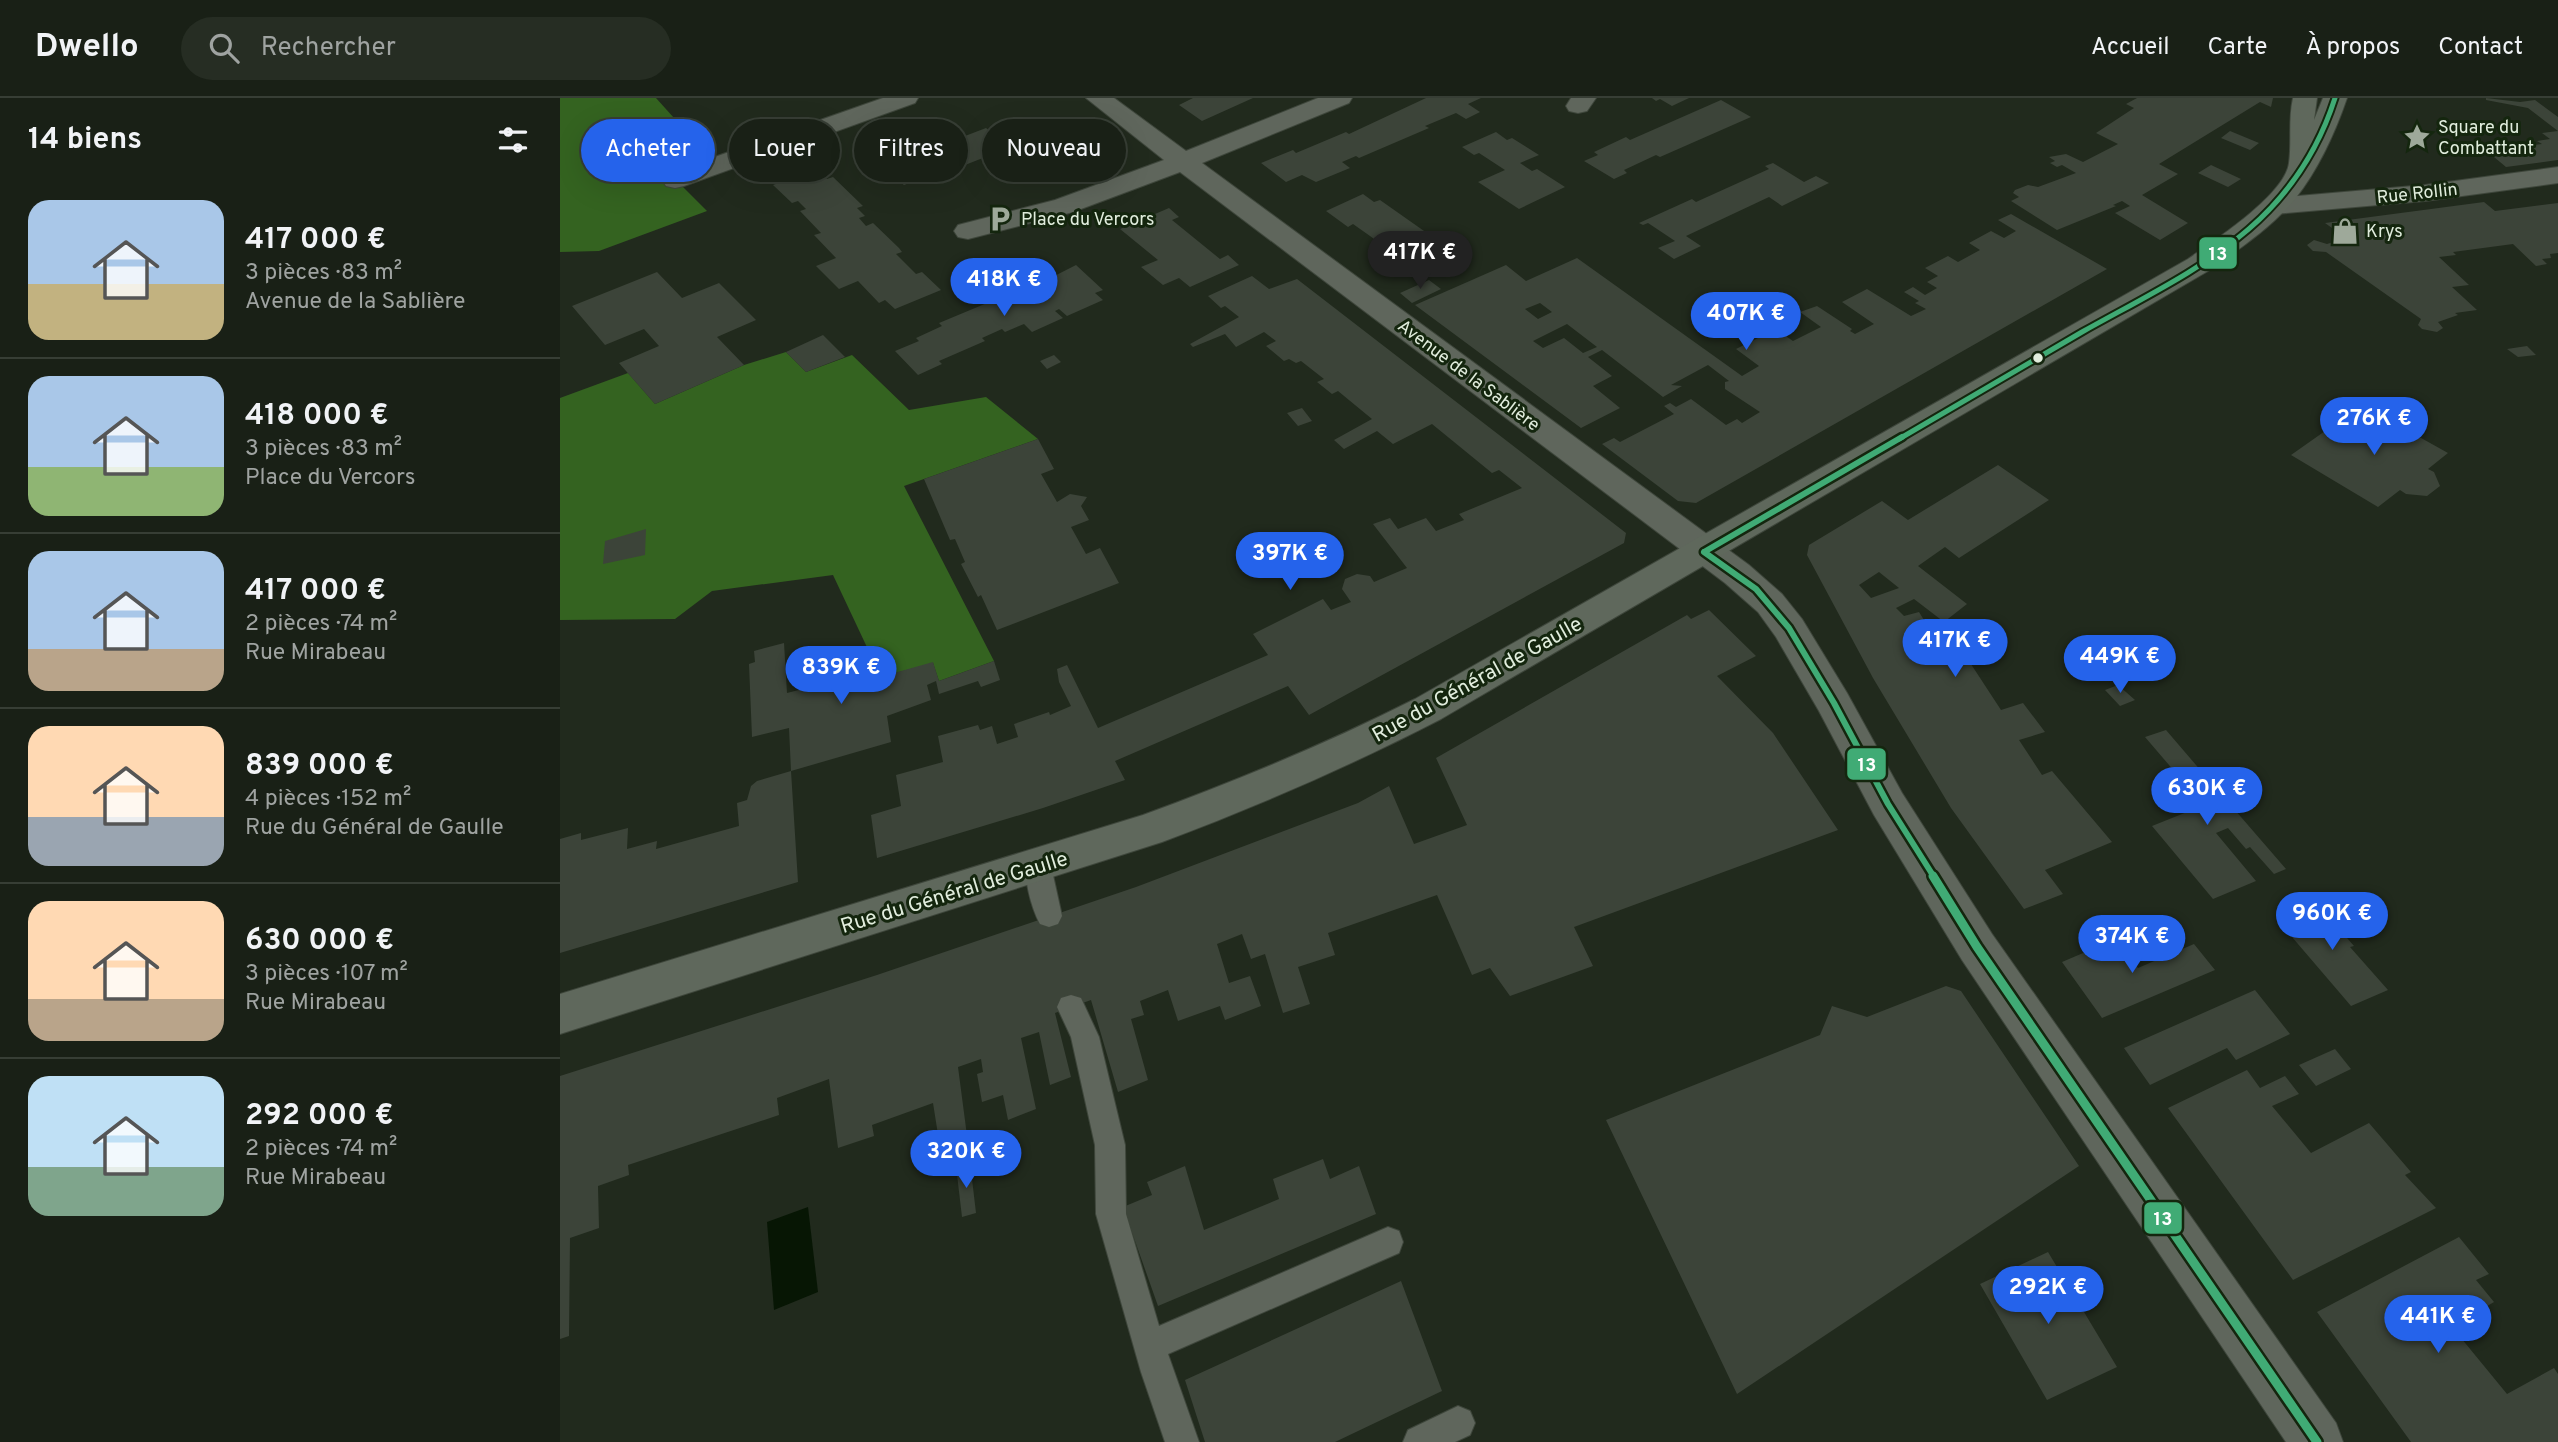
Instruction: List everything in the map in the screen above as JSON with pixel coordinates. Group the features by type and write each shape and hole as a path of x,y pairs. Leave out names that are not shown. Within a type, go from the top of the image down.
{"street":[{"path":"715,166 906,98"},
{"name":"Avenue de la Sablière","path":"1098,98 1756,589 1788,628 1834,703 1895,815 1970,937 2317,1442"},
{"path":"968,231 1064,206 1185,161 1340,98"},
{"path":"2302,164 2302,114 2305,98"},
{"name":"Rue du Général de Gaulle","path":"560,1014 1038,866 1224,802 1348,750 1428,709 2198,265 2241,236 2275,206 2322,133 2335,98"},
{"name":"Rue Rollin","path":"2275,206 2425,193 2558,175"}],"lane":[{"path":"1038,866 1049,916"},
{"path":"1071,1007 1085,1037 1110,1144 1111,1214 1182,1442"},
{"path":"1150,1346 1388,1242"},
{"path":"1420,1442 1458,1423"}],"green space":[{"path":"560,98 656,98 675,119 581,119 581,182 678,182 707,211 599,251 560,252"},
{"path":"786,352 806,372 852,355 909,410 986,397 1038,439 904,486 994,661 939,681 933,663 881,677 833,575 712,591 675,619 560,620 560,398 628,373 655,404 744,365"}],"shaded area":[{"path":"808,1207 818,1292 774,1310 767,1222"}],"building":[{"path":"1193,98 1253,98 1202,121 1179,105"},
{"path":"1426,98 1481,98 1468,104 1480,112 1466,119 1456,113 1425,126 1429,128 1359,158 1356,156 1342,162 1350,168 1316,182 1302,175 1286,182 1261,163 1293,150 1296,153 1346,132 1349,134"},
{"path":"1652,98 1689,98 1672,106"},
{"path":"2137,98 2273,98 2271,107 2260,102 2159,164 2178,174 2142,195 2188,223 2160,240 2115,213 2130,206 2122,201 2113,205 2116,206 2057,230 2011,201 2019,197 2013,193 2015,190 2028,185 2038,187 2076,173 2062,165 2057,167 2050,163 2055,161 2049,157 2066,154 2083,162 2118,144 2096,133 2134,108 2126,104"},
{"path":"2486,98 2520,102 2535,100 2558,117 2558,131 2528,108"},
{"path":"1721,100 1751,117 1660,157 1656,155 1624,170 1627,173 1614,179 1584,161 1598,155 1594,152 1626,137 1630,140"},
{"path":"982,130 982,158 968,164 968,135"},
{"path":"2230,131 2259,143 2250,150 2221,138"},
{"path":"2558,131 2558,160 2506,167 2476,142 2507,148 2542,144 2537,141 2550,139 2542,133"},
{"path":"1496,132 1507,140 1512,138 1539,155 1520,163 1532,171 1537,169 1565,187 1519,209 1478,182 1505,170 1479,153 1474,155 1462,147"},
{"path":"1773,163 1804,182 1816,176 1829,183 1782,206 1769,197 1686,236 1701,246 1674,259 1658,248 1675,241 1648,223 1639,223 1692,199 1696,202 1769,169 1765,166"},
{"path":"2211,165 2241,179 2228,187 2198,173"},
{"path":"781,182 838,182 863,206 857,208 865,216 859,218 866,226 873,223 899,248 902,252 896,254 916,274 922,272 941,290 895,309 885,300 879,303 858,281 839,289 816,266 836,258 814,235 821,233 800,211 806,209 798,201 792,203 773,185"},
{"path":"1363,194 1374,202 1380,200 1434,238 1440,235 1454,244 1405,268 1381,250 1386,248 1370,236 1353,224 1348,227 1326,211"},
{"path":"2484,202 2495,211 2558,203 2558,253 2550,254 2551,258 2542,259 2547,264 2536,266 2513,244 2453,252 2456,255 2439,257 2469,285 2452,287 2477,310 2455,313 2458,315 2438,322 2443,328 2437,332 2422,329 2418,325 2421,319 2326,252 2313,251 2307,245 2314,240 2327,244 2346,238 2325,223"},
{"path":"1169,208 1179,217 1172,220 1220,259 1228,255 1239,265 1190,287 1179,278 1163,285 1141,267 1158,260 1120,229"},
{"path":"2011,214 2107,269 1696,503 1678,501 1602,444 1614,438 1620,442 1674,414 1664,406 1670,403 1676,407 1691,399 1726,425 1737,419 1742,423 1760,412 1725,389 1725,382 1729,381 1708,365 1671,385 1682,386 1663,397 1602,350 1588,357 1612,376 1593,386 1620,408 1581,428 1415,305 1506,265 1526,281 1577,258 1742,376 1759,366 1736,349 1760,337 1747,328 1762,320 1793,341 1821,327 1800,312 1817,306 1852,329 1850,331 1855,334 1874,324 1842,302 1867,289 1911,316 1926,309 1904,292 1913,287 1925,295 1937,288 1927,282 1938,276 1925,268 1948,256 1958,262 1980,250 1969,243 1991,231 2004,238 2016,231 1998,220","holes":["1540,303 1552,312 1538,319 1525,309","1567,324 1597,347 1583,353 1564,338 1543,348 1533,341"]},
{"path":"1076,265 1103,290 1095,293 1103,300 1067,316 1059,309 1055,311 1063,318 1032,332 1024,324 1005,332 1002,329 982,338 985,341 939,361 942,364 918,375 895,351 919,341 916,338 942,326 939,323 1011,293 1015,296"},
{"path":"657,272 682,298 719,283 756,320 717,337 744,365 655,404 619,363 659,346 644,329 605,345 572,306"},
{"path":"1252,276 1269,289 1297,279 1626,533 1624,543 1309,715 1288,686 1115,761 1125,780 1043,808 877,858 871,815 901,806 896,775 943,762 938,736 978,725 980,730 992,726 997,744 1018,737 1014,724 1049,712 1050,715 1071,706 1059,682 1057,669 1067,665 1098,728 1268,655 1253,634 1323,599 1331,610 1351,602 1342,589 1345,579 1357,574 1370,576 1374,582 1407,568 1373,524 1390,518 1398,529 1426,518 1436,531 1464,520 1459,514 1522,488 1499,470 1492,473 1432,424 1393,444 1377,431 1344,449 1334,440 1372,419 1338,391 1332,394 1317,382 1324,379 1301,361 1284,361 1266,346 1276,341 1264,332 1236,347 1225,334 1193,347 1190,344 1239,317 1225,306 1221,308 1208,296"},
{"path":"1429,280 1441,289 1412,303 1400,293"},
{"path":"823,335 845,357 806,372 786,352"},
{"path":"2527,346 2536,355 2518,357 2507,349"},
{"path":"1054,355 1061,362 1047,369 1040,361"},
{"path":"2362,405 2448,453 2428,469 2434,472 2440,486 2427,496 2406,494 2400,490 2378,507 2291,455"},
{"path":"1302,408 1312,421 1298,426 1287,413"},
{"path":"1038,439 1054,469 1041,474 1057,502 1070,494 1087,497 1081,506 1089,520 1071,527 1086,554 1100,548 1119,583 997,630 981,595 978,597 961,564 965,562 955,539 950,540 924,479"},
{"path":"1998,465 2049,500 1959,558 1945,547 1918,566 1967,604 1944,622 1914,599 1896,608 1904,616 1919,612 1946,656 1952,655 1945,644 1955,641 1948,635 1955,631 1979,647 1984,653 1967,658 2001,710 2023,703 2045,732 2019,740 2042,775 2052,771 2112,842 2045,870 2063,894 2024,909 1951,808 1873,678 1807,555 1809,545 1882,501 1908,520","holes":["1879,572 1899,588 1871,598 1859,585"]},
{"path":"646,529 645,555 603,564 605,541"},
{"path":"1709,610 1756,656 1717,676 1773,733 1838,830 1574,927 1593,966 1510,996 1490,968 1472,975 1437,895 1328,933 1335,955 1298,967 1310,1004 1283,1013 1265,954 1251,959 1242,934 1217,944 1229,983 1250,976 1261,1006 1225,1020 1220,1006 1178,1021 1168,990 1140,1001 1144,1015 1131,1019 1148,1080 1118,1092 1091,1000 1055,1013 1071,1077 1050,1085 1039,1032 1021,1038 1036,1109 1008,1120 1003,1095 982,1102 977,1074 983,1072 981,1059 958,1067 969,1151 942,1160 933,1103 872,1125 874,1136 838,1148 829,1079 777,1098 779,1115 628,1165 629,1175 598,1186 599,1228 570,1238 569,1336 560,1339 560,1076 877,975 1136,887 1358,803 1389,786 1414,844 1467,825 1436,758 1687,615 1691,619"},
{"path":"784,643 787,693 826,683 834,690 933,662 939,681 994,661 1000,680 981,687 978,681 939,694 936,681 927,685 931,700 887,716 891,742 791,771 789,728 752,737 749,664 755,662 754,651"},
{"path":"2118,685 2135,700 2120,706 2105,690"},
{"path":"2166,730 2286,869 2274,874 2250,847 2246,849 2228,828 2216,833 2256,881 2213,899 2152,826 2197,808 2169,775 2175,772 2145,737"},
{"path":"791,771 798,882 560,953 560,839 581,833 581,840 628,828 627,849 657,841 656,849 739,826 737,803 747,800 751,786 757,781"},
{"path":"2309,894 2388,990 2351,1006 2292,937 2303,932 2281,907"},
{"path":"2116,939 2138,968 2194,944 2215,970 2102,1018 2062,962"},
{"path":"1946,986 1961,991 2079,1166 1737,1394 1606,1120 1820,1035 1832,1006 1867,1017"},
{"path":"2255,990 2290,1034 2236,1060 2227,1048 2150,1085 2124,1048"},
{"path":"2335,1049 2351,1069 2316,1086 2299,1065"},
{"path":"2247,1070 2260,1088 2285,1076 2299,1094 2272,1106 2311,1153 2369,1123 2411,1172 2405,1175 2436,1208 2293,1280 2168,1108"},
{"path":"1323,1159 1330,1179 1359,1166 1376,1214 1158,1306 1123,1207 1152,1195 1147,1182 1185,1166 1204,1230 1279,1199 1273,1179"},
{"path":"970,1162 976,1213 962,1217 956,1166"},
{"path":"2459,1237 2489,1274 2476,1280 2494,1302 2452,1327 2507,1394 2554,1368 2558,1374 2558,1442 2411,1442 2317,1312"},
{"path":"2048,1252 2117,1367 2047,1400 1980,1284"},
{"path":"1401,1281 1442,1391 1335,1442 1205,1442 1185,1380"}],"transit line":[{"name":"13","path":"1704,552 2180,277 2229,246 2273,208 2293,184 2318,142 2335,98"},
{"name":"13","path":"1704,552 1756,589 1789,628 1834,703 1888,804 1977,947 2317,1442"}],"place":[{"name":"Square du Combattant","path":"2417,137"},
{"name":"Place du Vercors","path":"1000,219"},
{"name":"Krys","path":"2345,231"}]}
